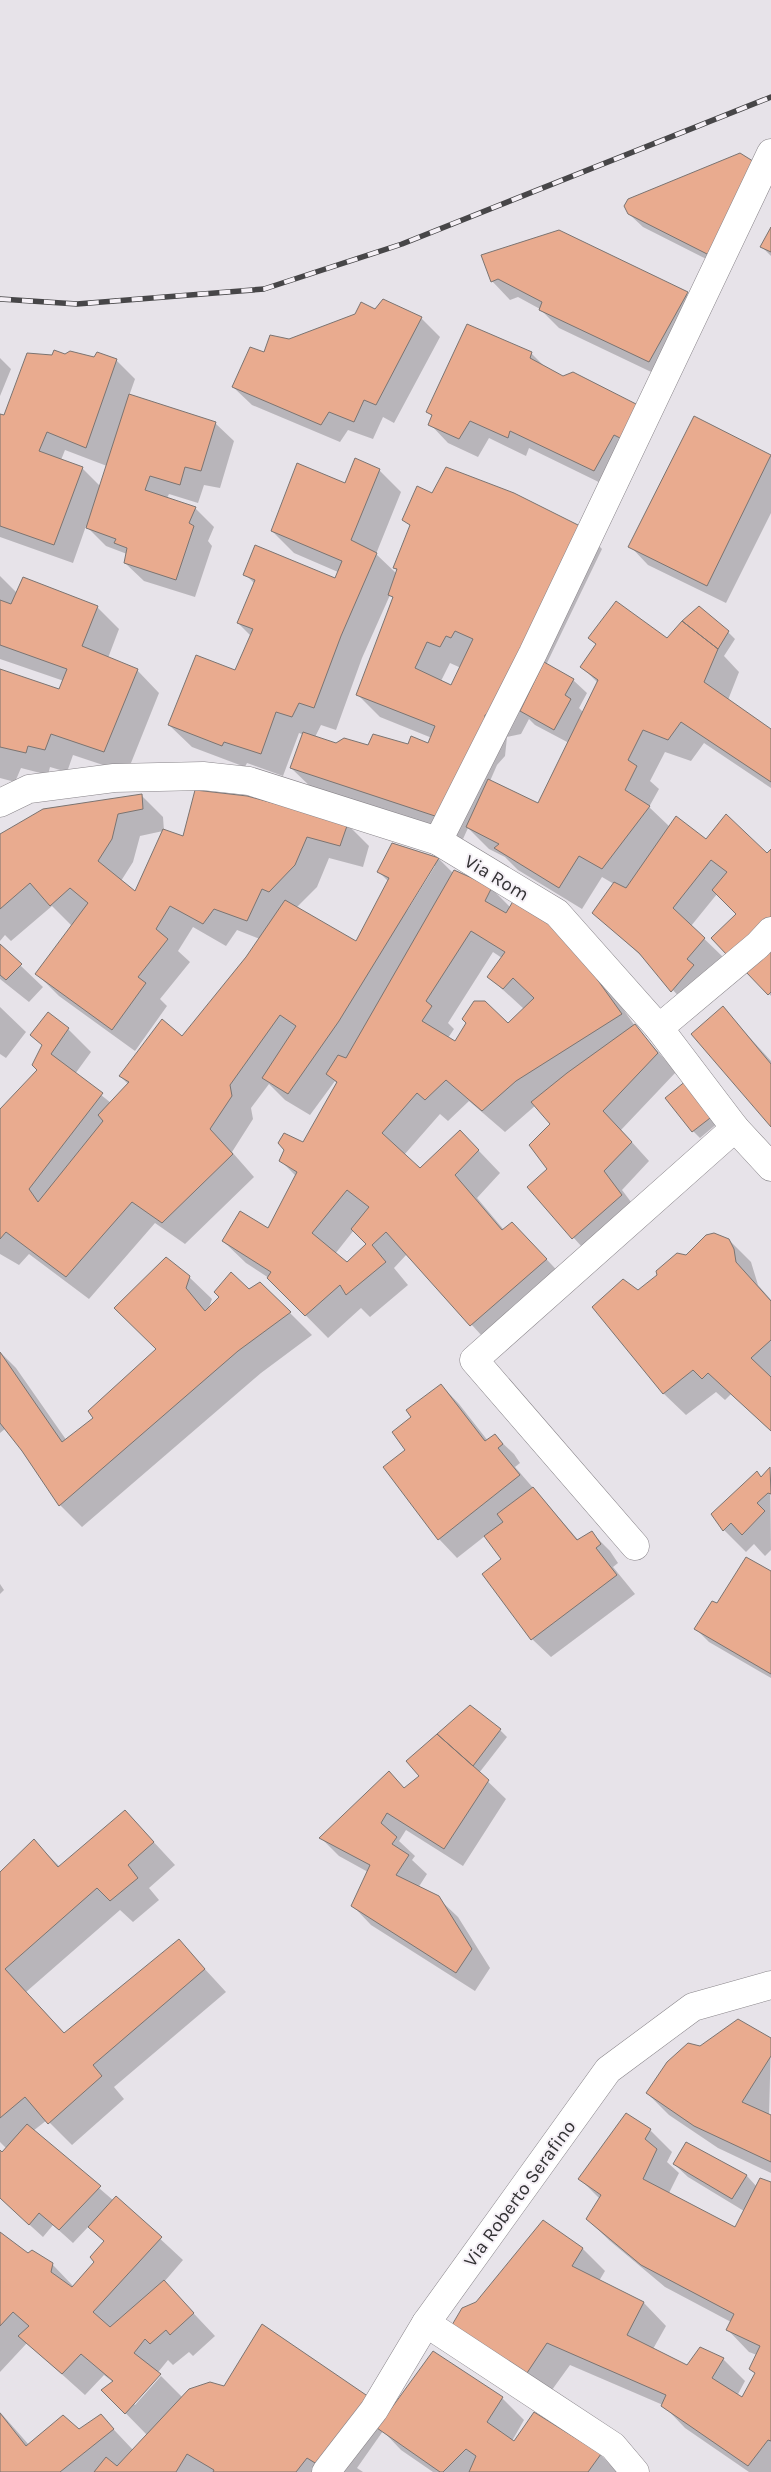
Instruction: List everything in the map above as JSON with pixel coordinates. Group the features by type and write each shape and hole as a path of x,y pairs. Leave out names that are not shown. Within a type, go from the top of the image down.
{"street":[{"path":"438,842 533,653 768,154 771,153"},
{"name":"Via Rom","path":"0,804 30,789 114,778 203,776 249,781 438,842 557,913 659,1028 736,1128 771,1167"},
{"path":"659,1028 758,945 771,930"},
{"path":"635,1546 474,1360 736,1128"},
{"name":"Via Roberto Serafino","path":"326,2472 374,2410 426,2323 608,2070 693,2007 771,1985"},
{"path":"426,2323 613,2446 635,2472"}],"building":[{"path":"740,153 756,163 711,256 628,214 624,206 628,199"},
{"path":"771,227 771,252 760,247"},
{"path":"559,230 688,292 649,362 539,310 542,302 498,279 491,282 481,255"},
{"path":"383,299 422,317 376,405 364,400 354,422 329,412 321,425 232,387 250,347 264,352 270,335 289,339 355,314 361,302 375,309"},
{"path":"467,324 532,352 530,358 563,376 573,372 638,405 622,439 614,435 594,471 510,431 508,438 470,421 459,439 428,425 432,415 426,412"},
{"path":"54,350 65,354 70,351 94,357 97,352 117,359 86,448 47,432 39,451 83,467 54,545 0,526 0,414 4,415 27,353 52,355"},
{"path":"129,394 216,422 201,471 185,467 180,485 150,476 145,490 196,507 189,523 194,526 176,580 124,563 127,548 114,543 116,539 86,528"},
{"path":"694,416 771,455 707,586 628,547"},
{"path":"355,458 380,469 351,540 377,553 341,636 314,708 299,703 292,717 276,712 261,754 224,742 222,746 168,725 196,655 235,670 253,629 237,623 255,580 243,575 255,545 335,578 342,561 271,531 297,463 345,483"},
{"path":"446,467 514,493 580,526 499,712 485,715 484,733 441,818 290,768 303,732 336,743 344,738 368,745 373,734 408,744 411,736 428,743 435,726 356,695 393,597 388,595 397,569 393,568 410,525 402,520 417,486 432,493","holes":["455,631 473,639 451,685 415,668 427,642 440,647 446,636 451,638"]},
{"path":"23,577 98,606 82,646 138,669 104,752 51,734 45,750 28,746 26,753 0,747 0,669 59,689 67,669 0,645 0,600 11,604"},
{"path":"616,601 667,638 682,621 718,649 704,682 771,729 771,782 681,722 668,740 643,730 628,760 637,766 625,790 650,806 602,869 579,856 559,888 494,848 499,844 466,827 488,779 538,803 598,680 580,667 596,644 588,638"},
{"path":"699,606 729,631 718,649 682,621"},
{"path":"544,662 574,679 565,695 571,699 554,730 520,711"},
{"path":"195,790 247,796 348,823 340,846 307,837 295,865 269,892 262,889 247,921 214,909 203,924 170,906 156,929 168,939 138,977 146,983 112,1030 35,974 88,903 70,888 50,906 30,883 0,909 0,834 43,809 142,794 143,809 118,814 112,839 98,861 135,891 163,829 183,836"},
{"path":"726,814 767,853 771,849 771,922 727,955 711,938 736,914 712,890 727,872 711,860 673,908 705,938 687,959 694,965 671,992 639,953 592,913 614,882 626,888 676,816 706,839"},
{"path":"392,843 439,858 339,1021 288,1094 262,1078 296,1026 280,1015 230,1085 232,1096 210,1129 233,1154 162,1223 132,1202 66,1277 6,1232 0,1239 0,1109 37,1070 32,1065 42,1045 30,1035 48,1012 69,1028 51,1054 103,1093 29,1189 38,1202 103,1121 98,1115 129,1082 119,1076 162,1019 182,1036 246,957 285,900 356,941 389,878 377,872"},
{"path":"454,870 492,887 485,901 506,913 518,893 556,922 622,1014 516,1081 482,1111 446,1080 425,1100 417,1093 382,1133 420,1168 460,1130 479,1150 455,1175 502,1230 512,1222 547,1259 470,1326 386,1232 372,1245 386,1262 346,1295 340,1285 305,1316 267,1278 271,1272 222,1241 240,1211 268,1228 297,1172 279,1161 284,1150 278,1143 284,1133 303,1142 337,1082 326,1074 338,1055 346,1058","holes":["471,931 505,952 487,977 503,989 513,978 534,998 508,1023 485,1001 474,1001 462,1019 466,1023 455,1041 422,1021 432,1006 426,1001","347,1190 369,1207 351,1229 366,1244 347,1262 312,1233"]},
{"path":"0,944 22,964 6,980 0,975"},
{"path":"771,951 771,992 768,995 746,972"},
{"path":"723,1006 771,1064 771,1127 691,1034"},
{"path":"635,1024 658,1053 603,1111 632,1142 604,1171 622,1195 572,1239 527,1187 547,1169 529,1145 550,1124 531,1102 567,1073"},
{"path":"687,1080 714,1115 692,1132 665,1098"},
{"path":"714,1233 729,1239 734,1249 736,1262 771,1301 771,1340 751,1358 771,1377 771,1431 708,1373 702,1379 693,1370 663,1394 592,1307 623,1279 638,1290 657,1275 656,1271 677,1253 686,1255 706,1235"},
{"path":"166,1257 190,1276 186,1288 205,1311 219,1297 214,1292 231,1272 249,1289 260,1282 291,1312 238,1351 59,1506 22,1451 0,1423 0,1352 62,1442 93,1418 88,1411 156,1349 114,1308"},
{"path":"441,1384 485,1441 495,1434 503,1444 498,1448 520,1475 438,1540 383,1467 405,1450 392,1432 411,1417 406,1410"},
{"path":"770,1467 771,1494 768,1493 757,1503 765,1511 742,1535 731,1523 723,1531 711,1514 757,1471 761,1477"},
{"path":"533,1487 577,1540 592,1531 601,1544 596,1548 617,1575 531,1640 482,1574 501,1559 484,1536 503,1522 497,1514"},
{"path":"746,1557 771,1571 771,1674 694,1629 712,1601 717,1603"},
{"path":"470,1705 501,1729 473,1766 437,1734"},
{"path":"437,1734 489,1780 444,1849 387,1813 381,1823 397,1837 392,1844 409,1855 396,1875 439,1896 472,1949 456,1973 351,1906 370,1865 319,1838 389,1771 404,1788 419,1776 406,1761"},
{"path":"125,1810 154,1842 128,1865 138,1878 110,1901 97,1888 5,1969 64,2033 179,1939 205,1969 93,2065 102,2076 48,2124 25,2097 0,2118 0,1872 34,1839 58,1867"},
{"path":"738,2019 771,2038 771,2056 742,2102 771,2115 771,2162 694,2126 646,2093 667,2062 688,2043 700,2046"},
{"path":"626,2113 651,2129 645,2139 657,2149 643,2179 735,2227 760,2178 771,2182 771,2441 768,2440 748,2466 661,2406 666,2395 547,2343 527,2373 452,2325 462,2308 476,2302 543,2220 583,2248 572,2266 644,2302 627,2335 687,2365 700,2347 724,2358 712,2378 742,2397 755,2373 749,2369 760,2346 726,2330 734,2314 641,2265 586,2219 601,2195 578,2179"},
{"path":"27,2124 101,2186 59,2230 39,2213 29,2225 0,2198 0,2150 2,2152"},
{"path":"686,2142 747,2175 732,2199 673,2164"},
{"path":"116,2196 162,2237 93,2312 110,2327 164,2280 194,2313 170,2335 166,2330 150,2344 145,2339 134,2353 161,2374 125,2414 101,2390 113,2381 81,2354 62,2374 18,2336 29,2326 13,2312 0,2326 0,2232 28,2253 32,2250 53,2263 51,2272 72,2287 94,2262 90,2257 104,2241 88,2227"},
{"path":"262,2324 369,2397 320,2466 307,2458 296,2472 213,2472 214,2470 187,2454 176,2472 94,2472 106,2457 117,2466 189,2389 210,2382 224,2386"},
{"path":"433,2351 503,2397 487,2422 514,2441 534,2412 601,2454 588,2472 469,2472 476,2456 466,2449 443,2472 440,2472 377,2428"},
{"path":"0,2413 26,2446 63,2415 79,2429 101,2414 114,2429 60,2472 0,2472"}],"railway":[{"path":"0,299 77,304 264,289 402,244 771,97"}]}
